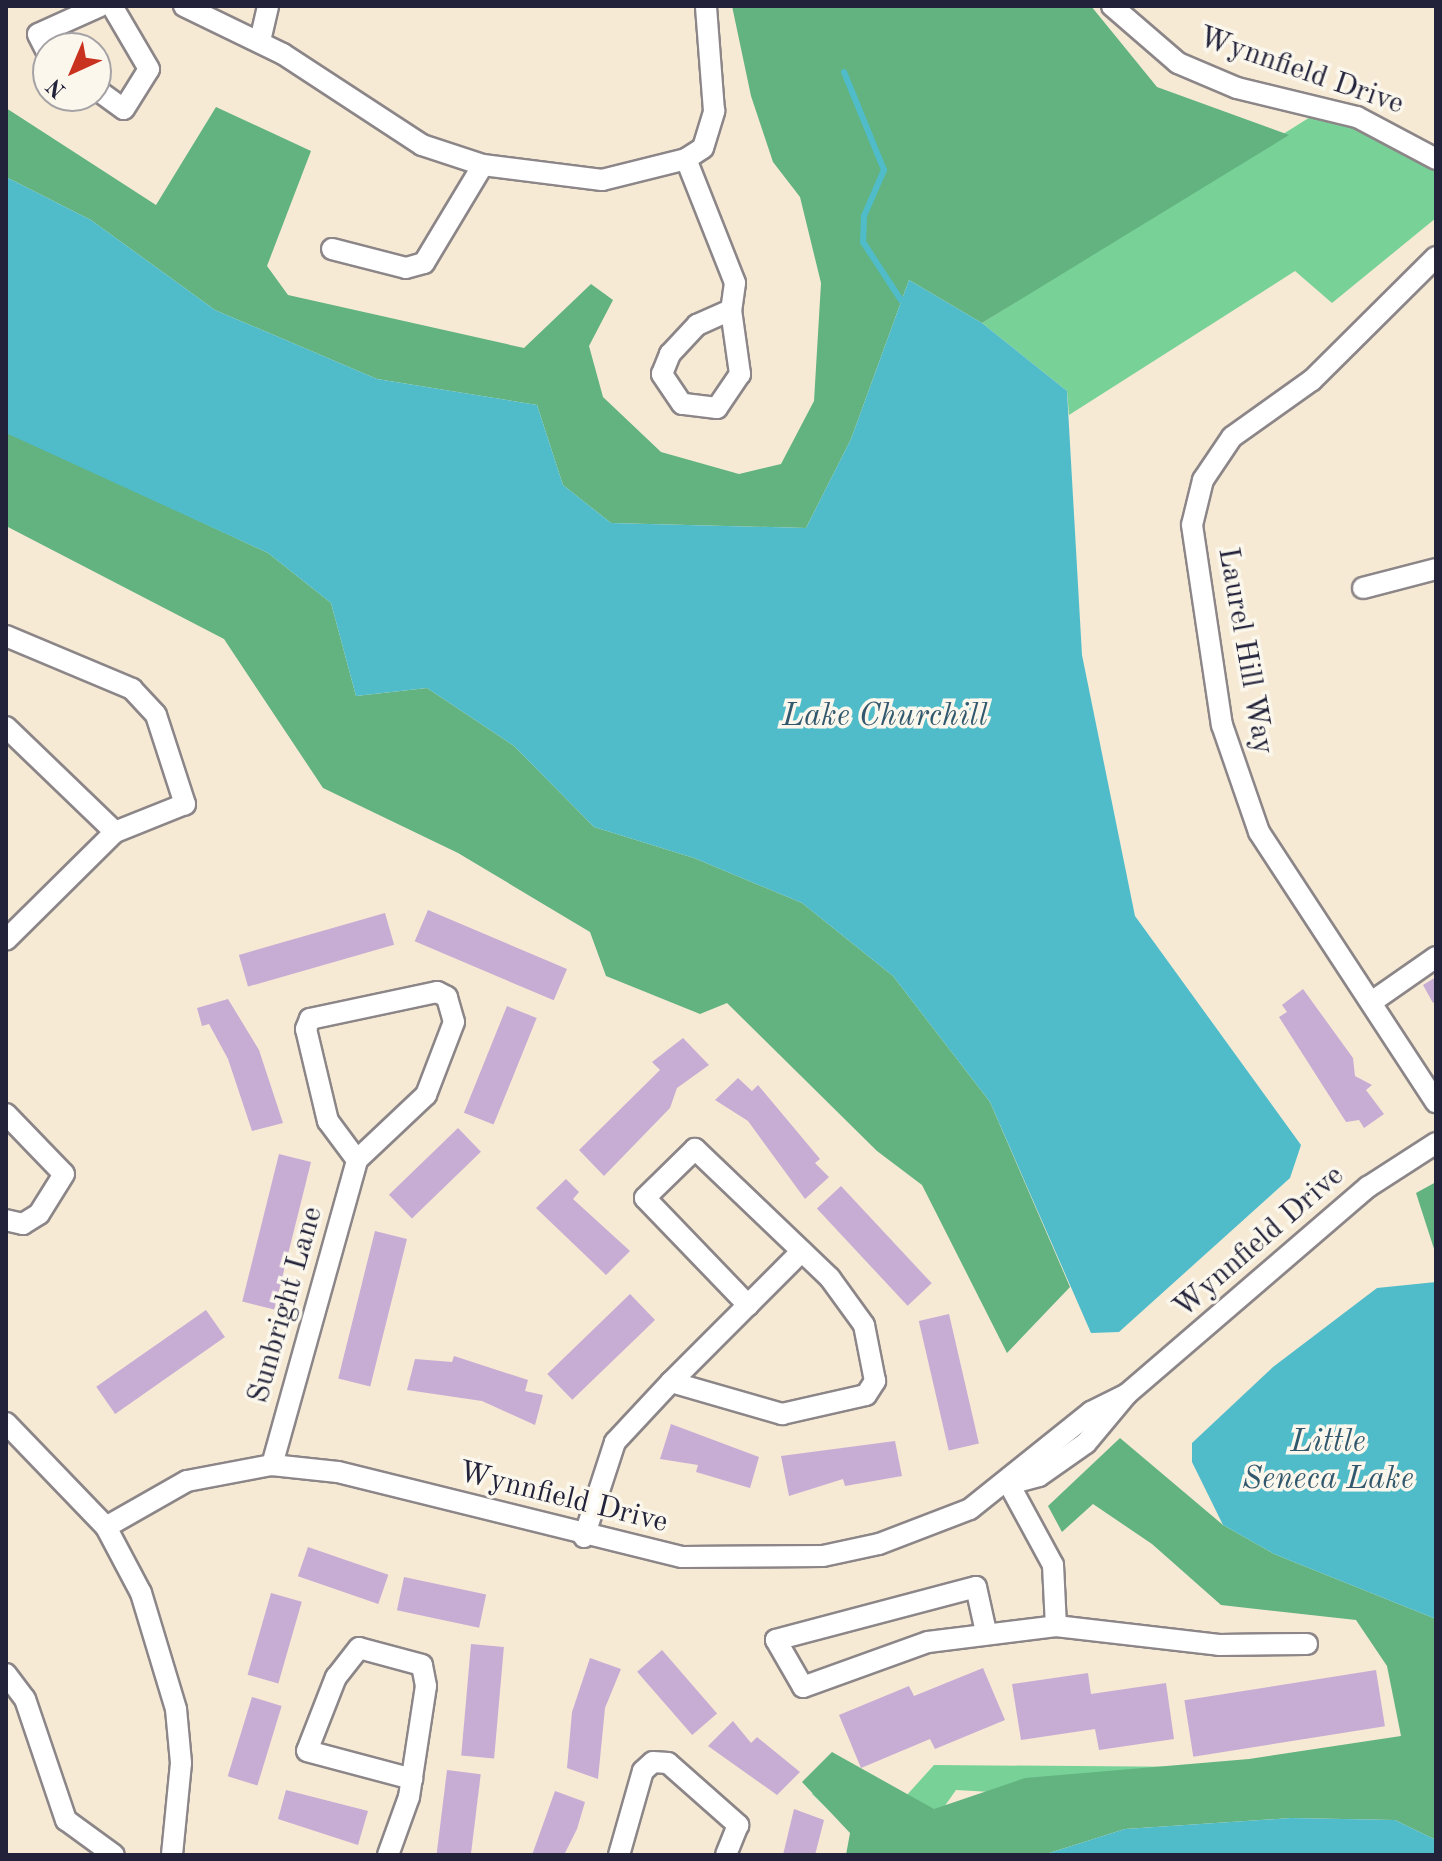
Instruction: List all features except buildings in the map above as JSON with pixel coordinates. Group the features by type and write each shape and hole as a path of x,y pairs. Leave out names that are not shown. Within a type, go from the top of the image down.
{"street":[{"path":"42,32 100,6"},
{"path":"112,6 149,69 124,109 112,100"},
{"path":"184,6 260,41 422,145 483,165 602,180 686,159 703,148 714,111 706,6"},
{"path":"260,41 268,6"},
{"name":"Wynnfield Drive","path":"1112,6 1178,63 1237,88 1357,117 1436,159"},
{"path":"686,159 735,283 731,310 740,374 732,395 717,408 682,404 662,374 670,354 697,325 731,310"},
{"path":"332,249 406,268 424,263 483,165"},
{"name":"Laurel Hill Way","path":"1436,257 1312,380 1232,437 1203,480 1192,525 1230,760 1278,868 1373,1001 1436,1102"},
{"path":"1363,588 1436,569"},
{"path":"6,636 132,689 156,715 185,804 115,832 6,940"},
{"path":"6,727 115,832"},
{"path":"1373,1001 1436,957"},
{"path":"437,992 447,997 454,1022 426,1095 357,1160 328,1121 306,1029 310,1019 437,992"},
{"path":"6,1114 64,1174 39,1214 23,1224 6,1220"},
{"name":"Wynnfield Drive","path":"106,1527 187,1481 272,1465 338,1472 584,1537 728,1561 823,1556 923,1529 1009,1484 1091,1412 1127,1394 1368,1187 1436,1143"},
{"path":"671,1382 782,1414 866,1395 875,1381 864,1325 802,1251 695,1149 645,1198 748,1305"},
{"name":"Sunbright Lane","path":"272,1465 357,1160"},
{"path":"584,1537 615,1442 802,1251"},
{"path":"6,1423 106,1527 141,1593 176,1709 181,1763 172,1855"},
{"path":"1009,1484 1053,1565 1056,1626"},
{"path":"986,1632 976,1587 776,1640 803,1687 849,1666 986,1632 1056,1626 1219,1645 1307,1644"},
{"path":"388,1855 412,1779 426,1686 422,1665 391,1650 359,1648 336,1677 307,1751 412,1779"},
{"path":"6,1674 25,1699 66,1820 114,1855"},
{"path":"619,1855 643,1771 653,1762 668,1763 738,1825 726,1855"}],"green space":[{"path":"732,6 1091,6 1157,87 1289,135 982,323 909,280 851,439 806,528 611,523 563,485 537,405 377,379 215,310 91,220 6,177 6,108 156,205 216,107 311,151 267,266 288,295 524,348 591,284 613,300 589,346 603,397 661,452 739,474 781,464 814,401 821,283 800,197 773,162 751,96"},
{"path":"1323,109 1436,164 1436,218 1332,303 1295,271 1069,415 1067,391 982,323"},
{"path":"6,431 268,553 331,603 356,696 427,688 514,746 594,827 694,858 802,903 893,976 990,1102 1070,1287 1007,1353 922,1185 877,1151 727,1003 700,1014 606,976 590,932 458,853 323,788 224,639 6,526"},
{"path":"1436,1182 1436,1255 1416,1193"},
{"path":"1120,1438 1223,1525 1274,1554 1436,1619 1436,1840 1395,1820 1291,1818 1125,1829 1043,1855 846,1855 850,1833 802,1782 832,1752 934,1809 1025,1778 1249,1759 1401,1736 1387,1666 1356,1620 1221,1605 1152,1544 1093,1504 1062,1532 1048,1506"},
{"path":"934,1765 1199,1767 1025,1794 956,1790 930,1827 869,1849 812,1794 827,1777 878,1827"}],"water":[{"name":"Lake Churchill","path":"6,177 91,220 215,310 377,379 537,405 563,485 611,523 806,528 851,439 909,280 982,323 1067,391 1082,655 1135,916 1301,1145 1290,1178 1119,1332 1091,1333 990,1102 893,976 802,903 694,858 594,827 514,746 427,688 356,696 331,603 268,553 6,433"},
{"name":"Little Seneca Lake","path":"1436,1282 1436,1619 1274,1554 1223,1525 1192,1462 1192,1443 1273,1367 1377,1288"},
{"path":"1291,1818 1395,1820 1436,1840 1436,1855 1043,1855 1125,1829"}],"waterway":[{"path":"844,72 884,170 864,216 863,242 901,300"}]}
